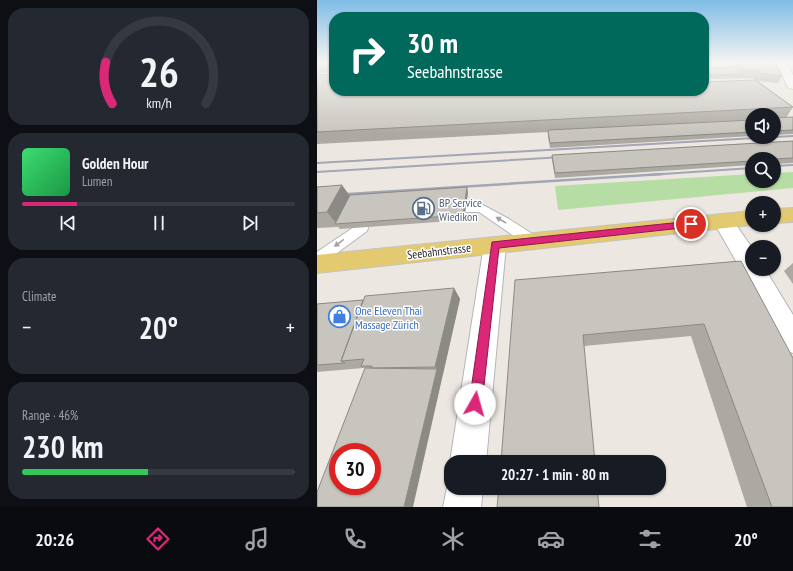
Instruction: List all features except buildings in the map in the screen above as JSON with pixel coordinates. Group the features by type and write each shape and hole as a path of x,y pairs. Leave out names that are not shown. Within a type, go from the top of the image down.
{"main road":[{"path":"781,216 793,215"},
{"name":"Seebahnstrasse","path":"317,264 405,256 745,219"}],"street":[{"path":"723,221 745,257"},
{"path":"469,455 495,245"},
{"path":"757,276 793,340"},
{"path":"462,507 464,495"}],"lane":[{"path":"467,209 481,208 532,241"},
{"path":"317,260 362,228"}],"green space":[{"path":"793,172 793,188 558,210 555,186 745,174 745,188 781,188 781,173"}],"railway":[{"path":"317,163 793,136"},
{"path":"317,172 563,157"},
{"path":"781,166 793,165"},
{"path":"660,174 745,168"},
{"path":"317,196 660,174"},
{"path":"648,175 660,174"}],"place":[{"name":"BP Service Wiedikon","path":"424,209"},
{"name":"One Eleven Thai Massage Zürich","path":"339,317"}],"route":[{"path":"475,404 495,245 691,224"}]}
